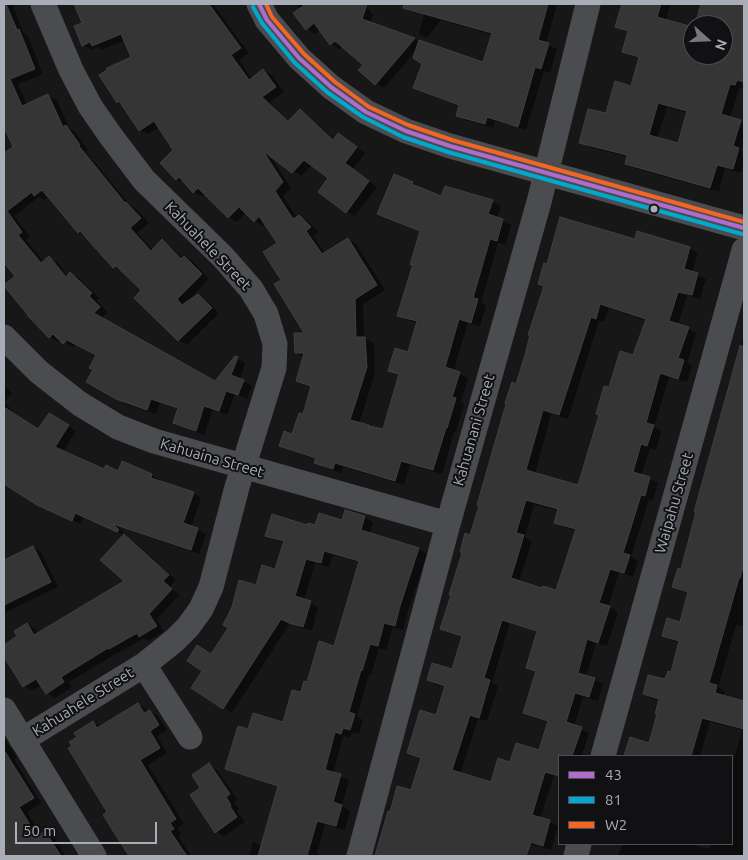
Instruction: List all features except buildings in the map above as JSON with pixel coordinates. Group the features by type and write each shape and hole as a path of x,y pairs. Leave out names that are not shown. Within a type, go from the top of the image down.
{"street":[{"name":"Kahuahele Street","path":"22,740 144,665 175,640 201,609 211,587 243,466 274,368 275,344 266,314 251,290 228,264 144,180 90,106 71,70 44,4"},
{"path":"259,4 267,20 299,58 331,87 366,112 406,131 450,146 744,228"},
{"name":"Kahuanani Street","path":"359,856 448,524 539,202 588,4"},
{"name":"Waipahu Street","path":"603,755 744,250"},
{"name":"Kahuaina Street","path":"4,337 39,372 80,404 118,427 154,441 448,524"},
{"name":"Kahuahele Street","path":"144,665 190,736"},
{"path":"4,710 94,856"}],"transit line":[{"name":"43","path":"259,4 267,20 299,58 331,87 366,112 406,131 450,146 744,228"},
{"name":"W2","path":"266,4 272,17 304,54 335,82 369,107 408,125 452,140 744,222"},
{"name":"81","path":"253,7 262,23 294,62 327,92 363,117 403,137 448,152 742,234"}]}
